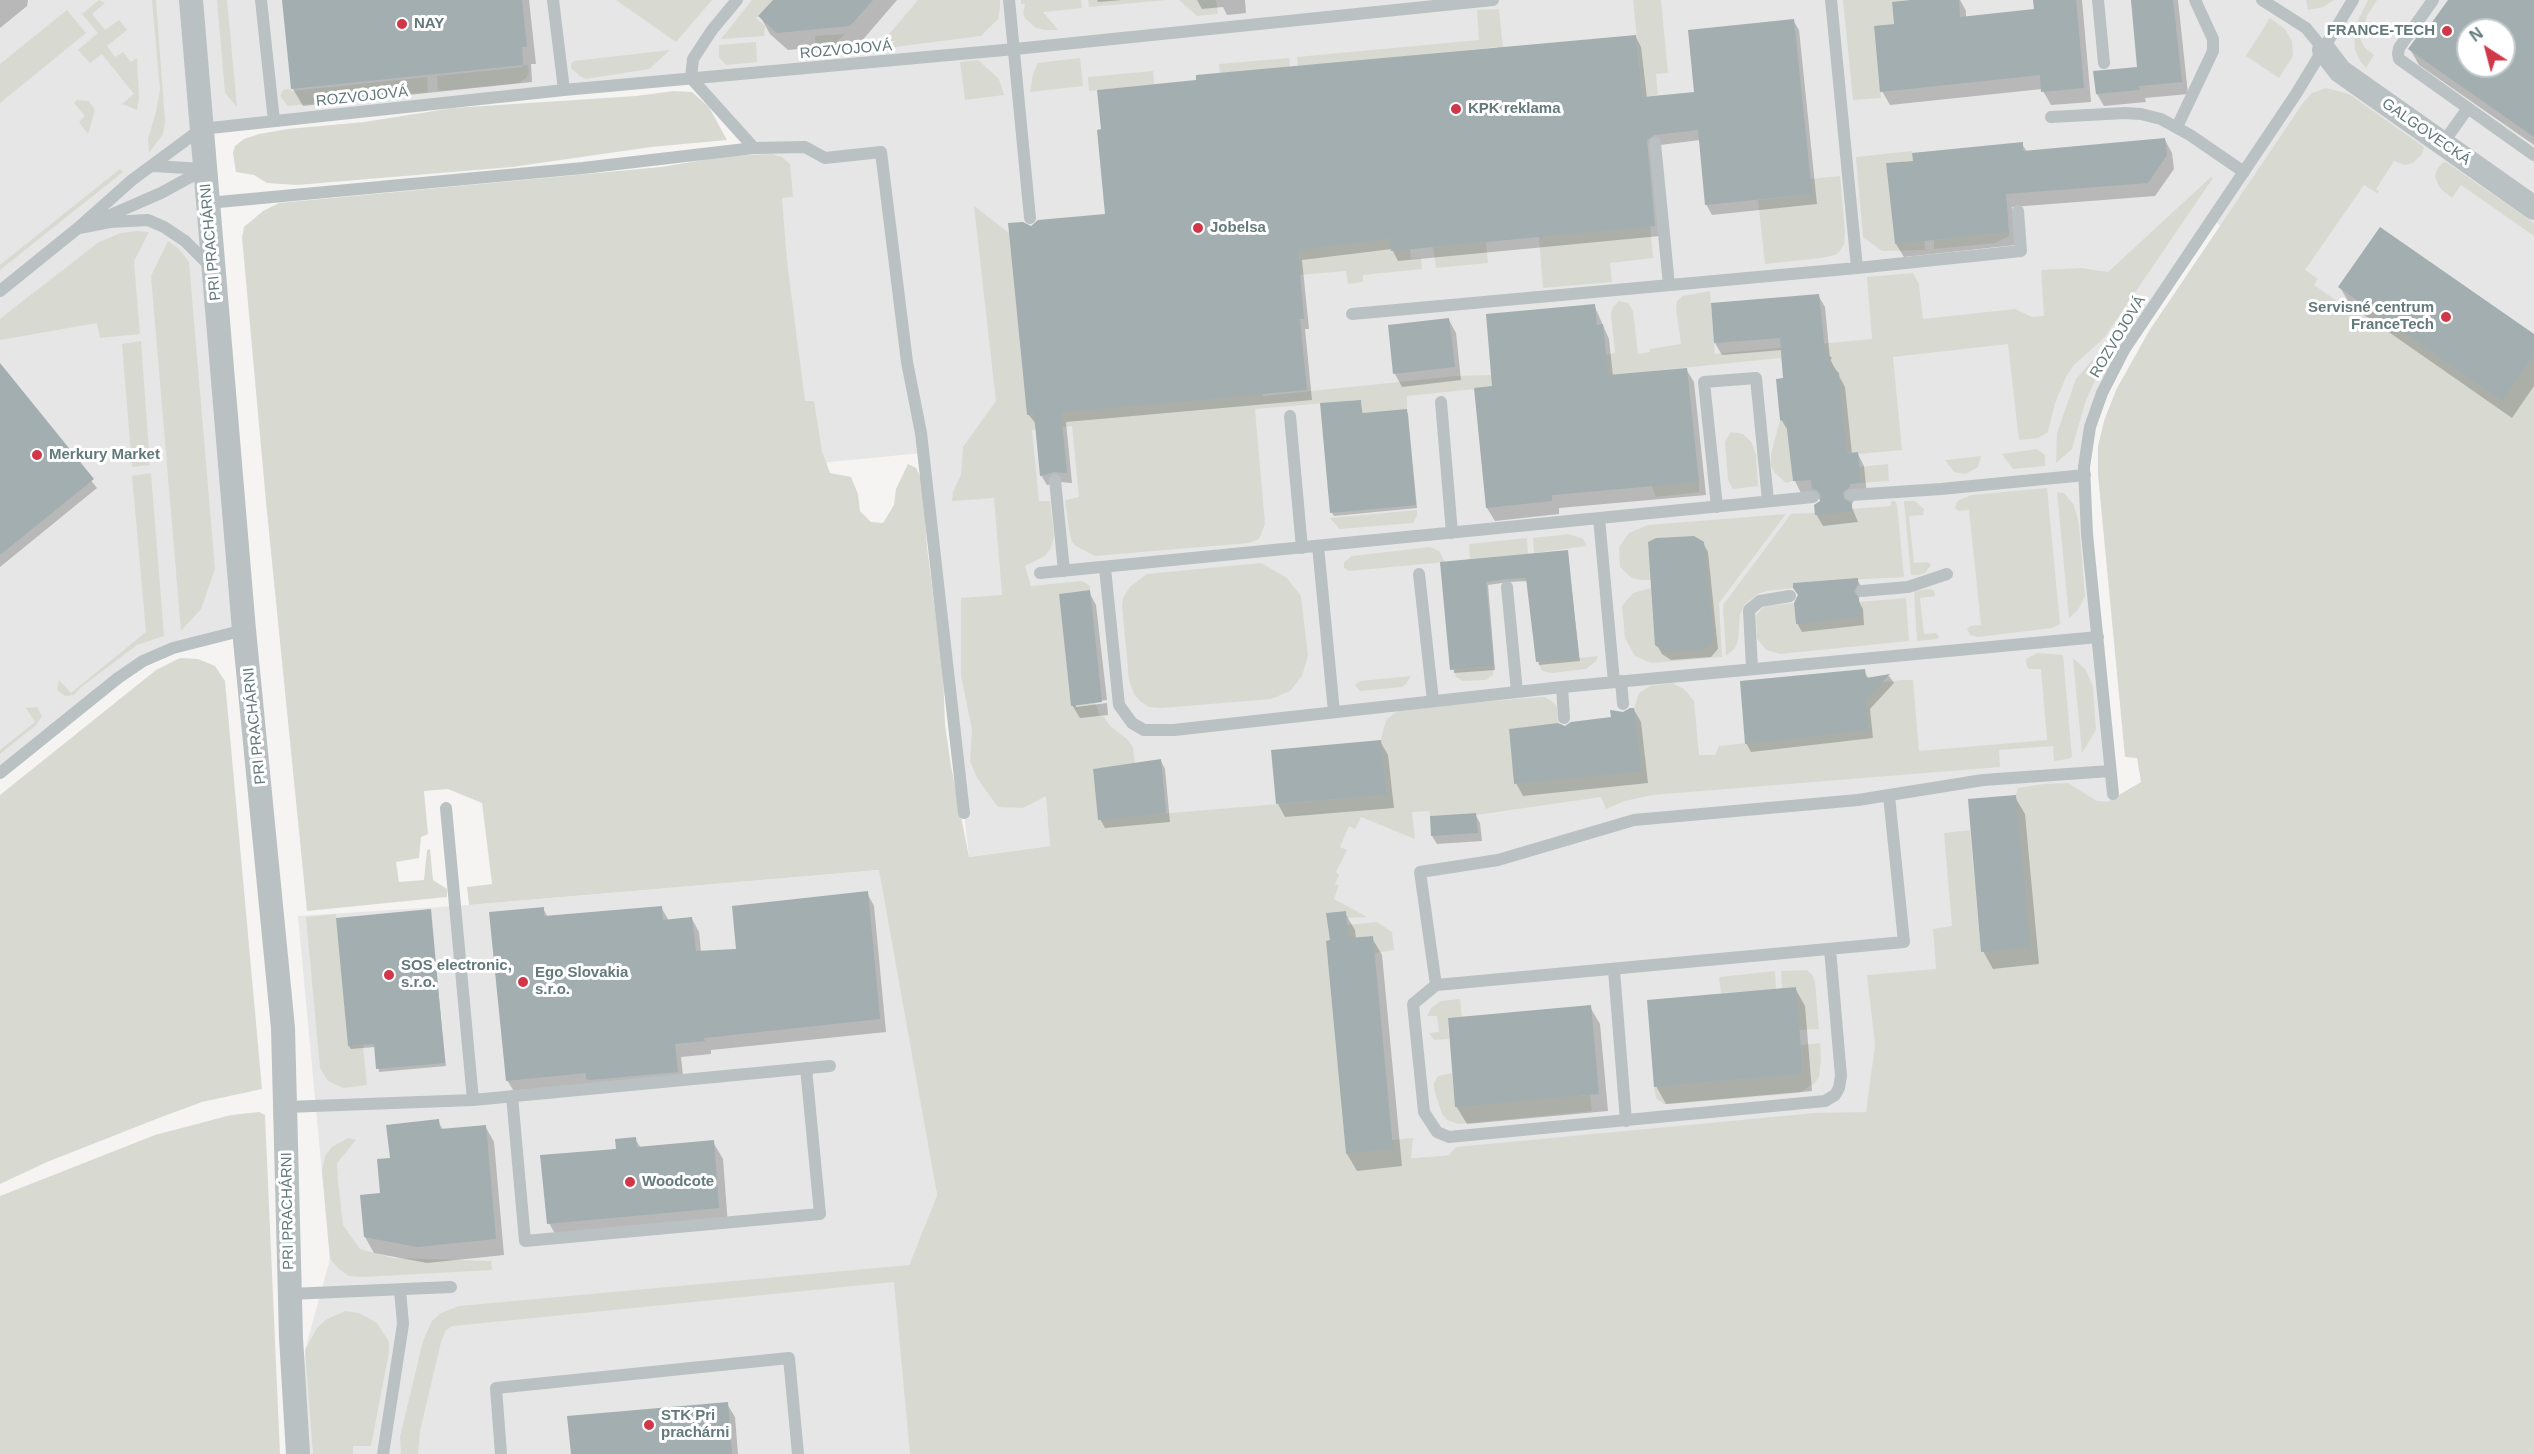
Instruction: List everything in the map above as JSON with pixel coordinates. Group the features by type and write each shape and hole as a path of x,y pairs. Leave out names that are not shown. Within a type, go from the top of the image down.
{"street":[{"name":"PRI PRACHÁRNI","path":"191,0 244,630 274,920 287,1107 290,1294 298,1454"},
{"name":"GALGOVECKÁ","path":"2324,50 2340,71 2534,208"}],"lane":[{"path":"261,0 274,121"},
{"path":"553,0 564,90"},
{"path":"737,0 712,30 693,59 691,78 754,148"},
{"path":"1009,0 1030,218"},
{"name":"ROZVOJOVÁ","path":"201,129 564,90 1015,49 1492,0"},
{"path":"1831,0 1857,268"},
{"path":"2098,0 2104,63"},
{"path":"2177,127 2213,51 2213,39 2195,0"},
{"path":"2262,0 2306,28 2324,50"},
{"name":"ROZVOJOVÁ","path":"2113,794 2087,534 2085,475 2090,427 2102,393 2124,350 2324,50 2353,0"},
{"path":"2433,0 2397,54 2405,64 2534,155"},
{"path":"2443,143 2468,108"},
{"path":"2050,117 2141,114 2161,118 2244,172"},
{"path":"0,291 78,228 132,180 201,129"},
{"path":"1655,143 1670,285"},
{"path":"208,202 584,168 754,148 805,147 825,158 881,152 907,362 921,433 964,813"},
{"path":"152,166 205,169"},
{"path":"78,228 161,193 205,169"},
{"path":"1352,314 2021,251 2018,211"},
{"path":"78,228 110,222 148,220 164,227 184,241 214,269"},
{"path":"1717,507 1704,382 1756,378 1768,501"},
{"path":"1441,402 1452,533"},
{"path":"1290,416 1302,548"},
{"path":"1851,495 2085,475"},
{"path":"1055,480 1064,571"},
{"path":"1040,573 1813,497"},
{"path":"1599,518 1618,682 1623,704"},
{"path":"1318,546 1334,712"},
{"path":"1105,568 1119,705 1132,723 1144,730 1174,730 1562,687 2098,637"},
{"path":"1419,574 1433,701"},
{"path":"1862,591 1908,587 1947,574"},
{"path":"1507,587 1517,692"},
{"path":"1752,669 1749,610 1760,601 1790,596"},
{"path":"0,773 118,678 143,661 173,648 244,630"},
{"path":"1562,687 1564,718"},
{"path":"1436,985 1420,872 1498,860 1634,820 1889,796 1983,780 2110,771"},
{"path":"1830,949 1841,1076 1835,1095 1825,1101 1449,1137 1437,1132 1424,1112 1413,1004 1436,985 1904,942 1889,796"},
{"path":"446,808 473,1100"},
{"path":"1614,970 1626,1121"},
{"path":"287,1107 473,1100 830,1066"},
{"path":"512,1096 525,1242 820,1214 806,1068"},
{"path":"290,1294 451,1287"},
{"path":"383,1454 403,1324 400,1290"},
{"path":"501,1454 496,1388 789,1358 798,1454"}],"shaded area":[{"path":"0,0 2534,0 2534,374 2505,416 2212,220 2102,393 2084,467 2138,1001 1918,1115 1410,1158 1334,1168 1050,846 969,857 923,453 767,468 754,148 691,78 202,129 244,630 157,654 0,773"},
{"path":"99,0 105,3 92,14 105,30 119,20 127,30 107,46 115,57 123,52 131,62 137,58 139,98 137,110 122,104 134,94 102,54 90,63 78,50 98,33 82,14"},
{"path":"152,0 156,0 165,121 163,134 149,153 148,139 160,90"},
{"path":"217,0 227,0 237,107 225,93"},
{"path":"616,0 712,0 676,42"},
{"path":"752,0 773,0 756,18 765,26 764,36 721,39"},
{"path":"918,0 1000,0 1000,8 998,19 981,36 895,47 892,45 895,41 888,42 885,39"},
{"path":"1021,0 1081,0 1082,8 1043,12 1058,30 1044,30 1036,28 1026,19 1023,14 1025,4 1021,4"},
{"path":"1088,0 1167,0 1089,7"},
{"path":"1179,0 1216,0 1218,14 1197,16"},
{"path":"1633,0 1661,0 1668,73 1656,74 1658,95 1643,97"},
{"path":"1843,0 1910,0 1892,2 1894,24 1874,27 1881,98 1853,100"},
{"path":"2306,0 2334,0 2323,7 2308,10"},
{"path":"2368,0 2377,0 2367,16 2360,38 2365,48 2374,55 2366,68 2355,50 2354,35 2356,24"},
{"path":"1499,9 1519,207 1513,208 1497,47 1298,67 1297,57 1479,40 1477,10"},
{"path":"67,10 86,33 0,103 0,64"},
{"path":"2270,18 2285,29 2292,41 2293,56 2279,78 2246,56"},
{"path":"845,34 824,53 816,56 815,36"},
{"path":"756,42 757,62 726,65 719,57 719,45"},
{"path":"670,50 649,69 586,79 571,68 574,61"},
{"path":"1080,58 1083,86 1030,92 1033,74 1038,63"},
{"path":"1289,58 1290,68 1220,73 1219,64"},
{"path":"978,60 999,79 1004,95 965,100 960,62"},
{"path":"527,65 529,69 527,77 519,83 438,91 437,76 523,67"},
{"path":"1153,71 1154,84 1089,91 1088,77"},
{"path":"427,77 428,92 288,106 280,96 283,90 291,89 292,91"},
{"path":"2326,88 2349,94 2424,147 2422,154 2413,163 2405,165 2394,161 2376,189 2379,191 2377,193 2364,185 2305,270 2318,279 2314,285 2357,315 2364,305 2502,401 2534,355 2534,1454 910,1454 894,1282 453,1326 446,1330 441,1342 420,1431 418,1454 401,1454 400,1437 423,1341 432,1321 441,1313 459,1306 909,1265 937,1195 879,870 469,905 467,887 492,884 482,803 448,789 424,791 428,834 421,837 419,858 396,862 399,882 424,880 427,850 430,849 433,880 447,889 447,897 307,911 242,237 244,227 263,211 279,203 661,167 727,156 772,154 782,157 790,164 793,197 782,198 787,261 805,401 814,401 822,451 830,473 851,477 858,494 860,511 871,522 883,523 894,505 896,489 908,464 916,468 923,482 927,547 943,670 945,725 969,857 1050,846 1046,796 1023,808 998,807 977,778 970,761 972,729 961,676 961,598 1002,595 994,498 952,501 953,492 961,475 963,447 996,401 974,206 1009,233 1027,415 1255,393 1242,256 1389,239 1391,251 1410,249 1411,259 1421,258 1422,269 1363,275 1363,282 1348,284 1346,271 1252,279 1263,396 1457,376 1518,374 1615,353 1611,314 1613,307 1619,301 1628,303 1633,311 1638,354 1650,352 1650,349 1681,344 1677,301 1683,296 1710,291 1715,354 1872,339 1867,277 1913,273 1919,284 1923,319 2015,309 2032,317 2044,316 2041,270 2081,268 2108,272 2211,177 2213,178 2104,338 2074,365 2055,403 2048,432 2038,438 2019,440 2008,344 1893,357 1902,450 1859,454 1858,452 1847,453 1839,373 1814,360 1782,363 1780,358 1407,396 1407,409 1362,413 1361,400 1255,409 1265,524 1259,539 1249,543 1095,556 1072,542 1069,530 1065,500 1079,497 1072,426 1032,430 1039,501 1050,501 1054,536 1051,548 1045,556 1025,566 1031,586 1082,581 1090,586 1090,590 1059,594 1071,705 1095,703 1100,716 1104,717 1110,726 1127,739 1133,747 1135,765 1093,769 1098,819 1387,795 1381,740 1387,719 1399,710 1528,698 1545,697 1553,702 1557,707 1558,723 1509,729 1514,784 1642,770 1634,708 1639,693 1650,686 1672,683 1684,689 1694,701 1699,755 1715,755 1719,746 1869,730 1866,700 1877,688 1877,683 1902,680 1913,680 1919,751 2047,740 2041,669 2029,669 2026,659 2037,653 2063,655 2072,757 2068,759 2054,761 2053,746 1999,750 2000,767 1652,795 1625,801 1606,809 1601,797 1476,815 1476,813 1430,816 1429,811 1412,812 1415,839 1361,817 1355,829 1349,826 1340,847 1347,850 1336,872 1339,875 1335,884 1339,885 1334,899 1367,917 1347,918 1345,911 1327,913 1329,931 1347,929 1347,925 1377,922 1392,932 1394,950 1375,953 1373,936 1326,941 1346,1154 1392,1149 1392,1140 1413,1138 1411,1158 1449,1155 1456,1147 1815,1113 1866,1112 1875,1045 1867,975 1936,969 1933,929 1952,926 1944,833 1970,830 1981,951 2029,947 2016,795 2018,788 2068,783 2097,801 2107,802 2141,782 2137,758 2125,757 2098,475 2098,446 2104,421 2116,390 2149,331 2303,103 2312,93"},
{"path":"674,91 692,92 709,107 727,140 651,147 512,167 297,185 267,183 254,175 236,172 233,153 235,146 244,139 259,134 364,122 453,108 636,96"},
{"path":"77,100 89,101 95,110 88,134 79,122 85,116 74,103"},
{"path":"1912,151 1913,161 1886,163 1895,244 1924,241 1925,250 1882,251 1863,237 1856,157"},
{"path":"2443,162 2534,223 2534,236 2461,185 2452,198 2443,191 2435,176"},
{"path":"120,169 123,172 0,270 0,265"},
{"path":"1840,176 1845,233 1844,245 1839,252 1821,258 1765,264 1758,200 1811,194 1810,179"},
{"path":"1650,226 1653,258 1610,263 1612,282 1543,288 1539,237"},
{"path":"149,232 134,261 140,334 100,338 97,323 0,340 0,319 99,242 121,233"},
{"path":"2009,232 2009,236 1995,243 1934,249 1934,240"},
{"path":"168,241 178,248 189,262 215,569 201,609 181,631 151,276"},
{"path":"1486,242 1488,263 1436,268 1433,247"},
{"path":"2119,330 2121,331 2105,357 2085,403 2072,449 2056,463 2057,433 2076,379"},
{"path":"141,341 150,465 132,467 122,344"},
{"path":"1780,420 1786,422 1789,437 1793,481 1786,483 1771,466 1771,454"},
{"path":"1731,432 1743,434 1752,443 1756,455 1758,486 1733,489 1728,480 1725,442"},
{"path":"2037,449 2045,455 2045,466 2013,469 2002,454"},
{"path":"1981,456 1978,467 1966,474 1954,472 1945,460"},
{"path":"1888,464 1889,481 1861,483 1860,467"},
{"path":"151,473 164,636 137,645 81,687 74,695 65,696 57,690 59,680 71,693 146,632 132,476"},
{"path":"1699,482 1699,492 1656,497 1652,486"},
{"path":"2047,488 2060,624 2052,628 1978,637 1970,635 1967,629 1970,626 1981,625 1969,510 1959,511 1955,508 1956,504 1959,500 1972,495"},
{"path":"2057,492 2064,493 2074,505 2079,524 2085,596 2078,610 2069,618"},
{"path":"1891,501 1895,501 1897,505 1904,577 1793,583 1793,588 1758,594 1744,605 1740,615 1738,641 1735,648 1726,656 1723,605 1791,514 1852,511 1852,509 1891,506"},
{"path":"1904,501 1915,501 1924,509 1923,515 1909,516 1914,563 1928,562 1931,565 1925,573 1918,575 1911,575"},
{"path":"1417,510 1413,523 1340,529 1330,518"},
{"path":"1786,514 1719,603 1722,657 1651,663 1635,656 1625,638 1622,606 1633,593 1651,588 1694,536 1656,538 1648,542 1651,580 1640,580 1632,578 1620,567 1619,547 1629,533 1648,525"},
{"path":"1569,534 1583,539 1587,546 1534,553 1533,538"},
{"path":"1527,538 1528,554 1470,559 1469,544"},
{"path":"1430,547 1439,551 1445,562 1349,571 1344,568 1344,562 1352,556"},
{"path":"1261,563 1287,578 1301,596 1308,656 1302,676 1290,691 1271,699 1162,708 1149,707 1141,702 1134,694 1129,680 1122,605 1123,598 1130,587 1147,574"},
{"path":"1931,589 1935,596 1920,598 1924,634 1936,633 1939,637 1917,641 1914,591"},
{"path":"1906,598 1909,641 1780,654 1766,650 1757,638 1756,616 1761,609 1767,606 1794,603 1796,623 1860,617 1859,602"},
{"path":"1598,656 1596,661 1586,669 1552,673 1542,671 1538,662"},
{"path":"180,658 198,659 215,666 225,681 262,1089 202,1102 47,1162 0,1184 0,795 156,670"},
{"path":"2073,658 2086,670 2093,687 2096,730 2082,753"},
{"path":"1494,666 1493,675 1486,680 1463,681 1456,677 1454,670"},
{"path":"1411,676 1402,687 1360,691 1355,685 1360,681"},
{"path":"37,707 42,716 36,725 0,754 0,750 35,722 26,708"},
{"path":"880,870 937,1195 909,1265 928,1454 299,1454 305,1350 330,1259 298,916 469,905"},
{"path":"336,914 348,1046 363,1045 367,1085 343,1088 328,1081 320,1068 306,917"},
{"path":"1807,970 1813,976 1815,983 1819,1029 1799,1030 1796,987 1782,988 1781,971"},
{"path":"1775,971 1776,989 1721,993 1719,977"},
{"path":"1460,999 1462,1017 1448,1018 1449,1039 1434,1040 1429,1033 1439,1032 1437,1016 1427,1016 1431,1008 1441,1001"},
{"path":"1820,1043 1819,1077 1815,1083 1799,1093 1671,1104 1664,1104 1656,1098 1654,1087 1803,1074 1801,1045"},
{"path":"1452,1073 1455,1106 1590,1095 1592,1111 1458,1124 1447,1120 1442,1114 1434,1089 1438,1076"},
{"path":"259,1112 265,1115 280,1454 0,1454 0,1196 155,1135 231,1115"},
{"path":"348,1138 356,1140 337,1163 338,1182 343,1225 360,1249 393,1258 491,1261 492,1270 363,1277 349,1276 339,1269 330,1259 322,1170 325,1156 332,1147"},
{"path":"345,1311 359,1313 377,1323 389,1342 371,1446 353,1446 353,1454 313,1454 305,1350 317,1328 327,1319"}],"building":[{"name":"NAY","path":"282,0 522,0 527,47 522,47 523,65 291,89"},
{"path":"773,0 873,0 850,26 777,33 758,16"},
{"path":"1959,0 1960,17 2034,9 2033,0 2076,0 2084,88 2041,92 2040,75 1880,92 1874,26 1894,24 1892,2"},
{"path":"2131,0 2173,0 2182,82 2139,86 2140,90 2096,94 2093,71 2137,67"},
{"path":"2448,0 2534,0 2534,137 2408,49 2422,30 2425,32"},
{"name":"Jobelsa","path":"1794,19 1812,194 1705,205 1698,130 1654,135 1647,140 1655,226 1391,251 1389,239 1298,250 1304,319 1300,319 1307,390 1061,412 1067,473 1054,472 1040,476 1034,414 1027,415 1008,223 1023,222 1031,226 1038,220 1105,214 1097,130 1101,129 1097,90 1196,80 1196,75 1636,35 1643,97 1694,92 1688,30"},
{"path":"2165,138 2167,155 2148,183 2006,194 2009,232 1895,244 1886,163 1913,161 1912,153 2023,142 2023,151"},
{"name":"Servisné centrum FranceTech","path":"2380,227 2534,334 2534,355 2502,401 2338,287"},
{"path":"1819,294 1825,352 1832,358 1828,363 1839,373 1847,453 1858,452 1861,483 1850,484 1850,487 1843,492 1844,499 1852,503 1852,511 1815,515 1814,505 1820,501 1821,496 1817,490 1812,489 1811,480 1793,481 1786,422 1780,420 1776,379 1783,378 1780,338 1714,343 1711,303"},
{"path":"1595,304 1597,325 1603,324 1608,375 1687,368 1699,482 1552,495 1552,501 1486,508 1474,388 1492,386 1486,314"},
{"path":"1449,318 1455,367 1393,374 1388,325"},
{"name":"Merkury Market","path":"0,363 94,479 0,555"},
{"path":"1361,400 1362,413 1407,409 1416,505 1330,513 1320,403"},
{"path":"1694,536 1704,542 1714,640 1706,649 1665,652 1655,645 1648,542 1656,538"},
{"path":"1568,550 1579,658 1536,662 1526,578 1507,579 1486,582 1494,666 1450,670 1440,562"},
{"path":"1858,578 1854,591 1859,599 1861,617 1796,624 1794,603 1798,595 1793,588 1793,583"},
{"path":"1090,590 1102,702 1071,706 1059,594"},
{"path":"1865,669 1866,678 1890,674 1866,700 1869,730 1745,744 1740,681"},
{"path":"1634,708 1642,771 1514,784 1509,729 1558,723 1565,726 1571,722 1611,717 1610,710 1623,712"},
{"path":"1381,740 1387,795 1276,804 1271,750"},
{"path":"1161,759 1166,813 1098,820 1093,769"},
{"path":"2016,795 2030,947 1981,952 1968,799"},
{"path":"1476,813 1478,833 1431,836 1430,816"},
{"path":"868,891 880,1019 704,1038 705,1041 675,1044 678,1072 590,1080 586,1079 586,1073 506,1081 489,912 544,907 544,916 662,906 663,920 692,917 696,951 736,949 732,906"},
{"name":"SOS electronic, s.r.o.","path":"431,909 445,1063 376,1069 374,1044 348,1046 336,918"},
{"path":"1346,911 1348,938 1373,936 1393,1149 1346,1154 1326,941 1330,940 1326,913"},
{"path":"1796,987 1803,1074 1654,1087 1647,1000"},
{"path":"1591,1005 1599,1094 1455,1107 1448,1018"},
{"path":"439,1119 440,1129 486,1125 496,1239 417,1247 364,1237 360,1195 380,1193 377,1159 390,1158 386,1125"},
{"name":"Woodcote","path":"636,1137 637,1147 714,1140 719,1208 547,1224 540,1155 616,1149 615,1139"},
{"name":"STK Pri prachárni","path":"728,1402 732,1454 571,1454 567,1416"}],"place":[{"name":"NAY","path":"402,24"},
{"name":"FRANCE-TECH","path":"2447,31"},
{"name":"KPK reklama","path":"1456,109"},
{"name":"Jobelsa","path":"1198,228"},
{"name":"Servisné centrum FranceTech","path":"2446,317"},
{"name":"Merkury Market","path":"37,455"},
{"name":"SOS electronic, s.r.o.","path":"389,975"},
{"name":"Ego Slovakia s.r.o.","path":"523,982"},
{"name":"Woodcote","path":"630,1182"},
{"name":"STK Pri prachárni","path":"649,1425"}]}
